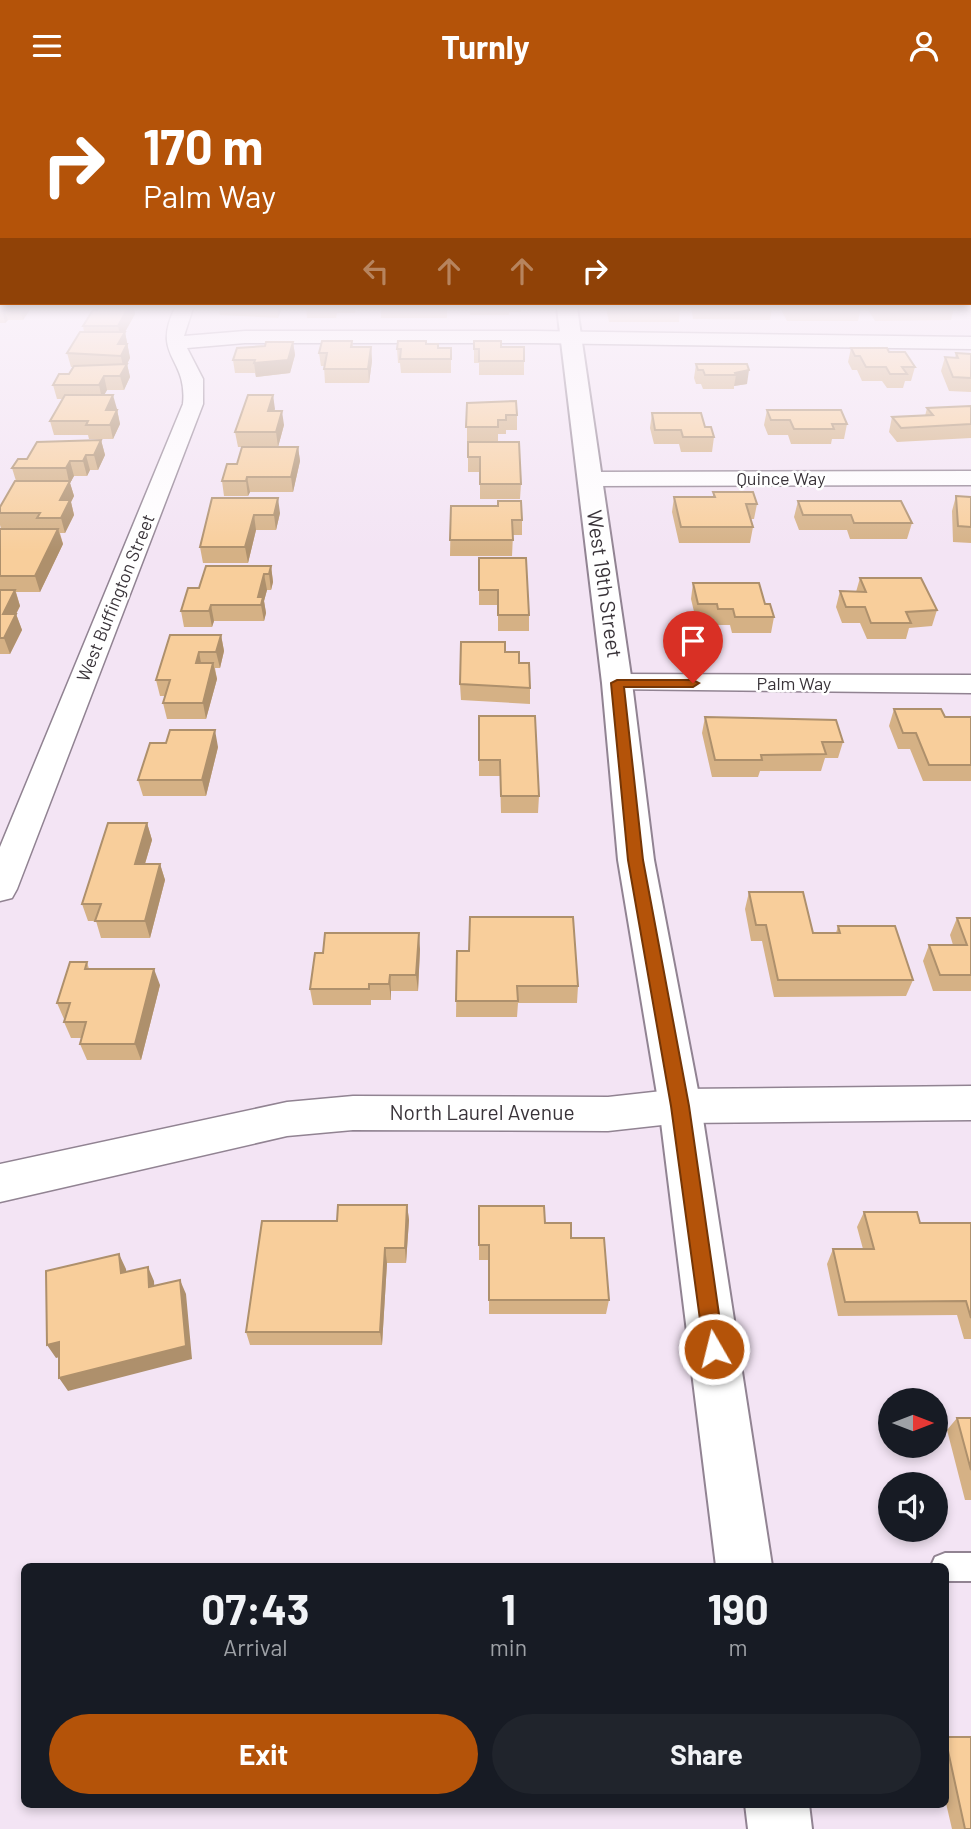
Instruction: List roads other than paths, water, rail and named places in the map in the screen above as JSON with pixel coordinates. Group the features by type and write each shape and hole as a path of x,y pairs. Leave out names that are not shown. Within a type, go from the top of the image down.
{"main road":[{"name":"West 19th Street","path":"578,389 617,683 635,860 680,1106 744,1563"},
{"path":"777,1808 780,1829"}],"street":[{"name":"West Buffington Street","path":"0,889 193,404 195,389"},
{"name":"Quince Way","path":"590,479 971,478"},
{"name":"Palm Way","path":"617,683 971,684"},
{"name":"North Laurel Avenue","path":"0,1183 287,1119 353,1113 608,1114 680,1106 971,1104"}],"lane":[{"path":"949,1567 971,1567"}]}
